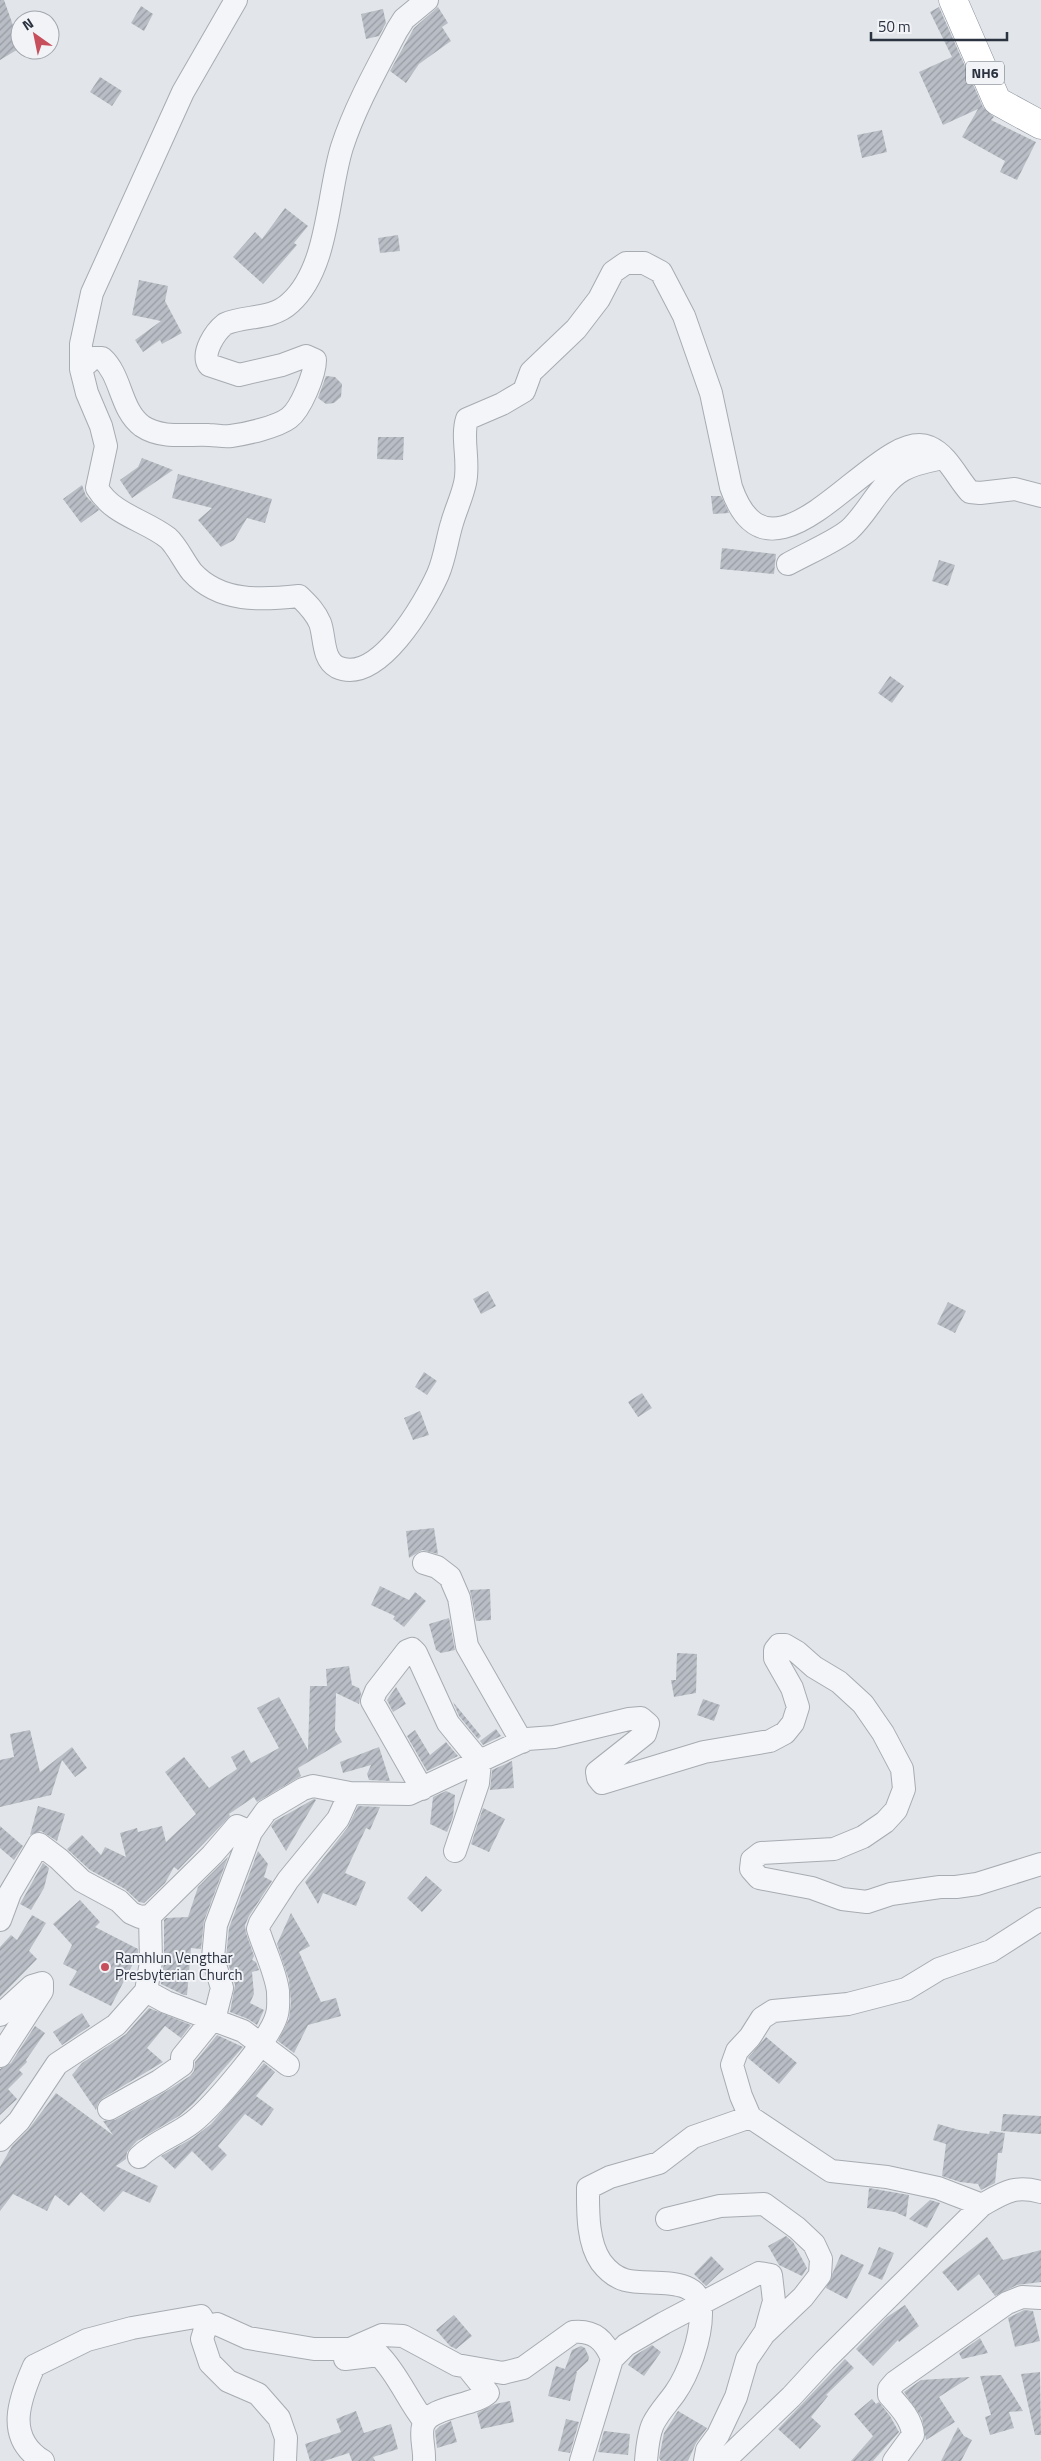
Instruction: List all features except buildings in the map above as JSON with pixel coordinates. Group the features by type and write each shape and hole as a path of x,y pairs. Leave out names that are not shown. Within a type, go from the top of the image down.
{"highway":[{"name":"NH6","path":"953,0 997,101 1041,125"}],"street":[{"path":"236,0 183,92 92,293 81,344 81,369 87,393 101,426 106,446 97,488 104,500 168,539 193,573 210,587 233,596 262,600 299,596 313,610 320,624 322,639 330,660 336,666 349,670 365,667 383,654 400,636 422,605 438,572 465,483 468,464 464,428 467,420 502,404 524,391 531,372 576,329 599,299 613,272 626,263 644,263 661,272 684,316 711,393 731,487 736,502 750,521 770,529 790,526 811,514 895,454 917,446 929,447 943,458 970,492 1015,489 1041,496"},
{"path":"81,369 94,358 102,358 111,366 130,412 137,421 155,432 231,436 266,428 290,418 315,370 315,360 312,357 306,356 282,365 239,375 209,365 206,357 208,348 220,329 226,324 281,310 299,293 321,246 334,175 358,109 397,30 404,19 427,0"},
{"path":"788,564 846,532 863,516 883,489 901,471 920,463 943,458"},
{"path":"424,1563 437,1567 450,1577 459,1598 467,1646 522,1742"},
{"path":"109,2109 159,2081 182,2064 182,2056 212,2020 222,1988 213,1958 216,1925 251,1832 266,1811 303,1789 313,1786 350,1793 408,1794 522,1742 629,1719 641,1718 645,1720 648,1724 645,1734 597,1772 598,1778 602,1783 704,1752 770,1741 785,1733 797,1715 798,1707 792,1688 775,1658 775,1650 779,1645 785,1645 797,1652 814,1667 839,1682 863,1704 883,1733 902,1768 904,1788 896,1810 885,1822 863,1837 834,1849 761,1853 752,1860 751,1869 759,1878 812,1888 842,1899 866,1902 891,1894 940,1886 956,1887 977,1884 1041,1864"},
{"path":"422,1789 372,1701 376,1692 407,1651 412,1649 416,1653 448,1722 480,1762 478,1783 455,1851"},
{"path":"139,2156 153,2144 181,2130 202,2114 261,2043 277,2014 278,1992 258,1929 260,1923 288,1880 338,1819 350,1793"},
{"path":"0,1920 10,1893 39,1844 59,1859 82,1881 119,1902 131,1913 140,1917 150,1916 212,1855 237,1826 251,1832"},
{"path":"0,2140 19,2121 56,2064 116,2025 146,1991 151,1962 150,1916"},
{"path":"982,2205 938,2188 887,2177 831,2171 750,2117 741,2096 732,2064 737,2051 750,2037 762,2018 773,2011 848,2004 906,1989 939,1969 991,1950 1041,1919"},
{"path":"0,2015 32,1986 42,1983 42,1991 0,2056"},
{"path":"146,1991 166,2002 243,2031 288,2064"},
{"path":"646,2461 653,2424 685,2377 694,2351 701,2314 700,2305 697,2297 687,2287 625,2280 610,2272 600,2260 593,2241 588,2214 588,2188 610,2177 659,2163 693,2137 750,2117"},
{"path":"724,2461 791,2397 825,2360 982,2205 1011,2189 1041,2192"},
{"path":"667,2219 720,2206 764,2204 797,2228 814,2244 821,2259 820,2275 803,2297 764,2334 747,2359 736,2397 718,2435 707,2450 705,2461"},
{"path":"581,2461 612,2358 626,2346 759,2274 772,2275 774,2300 764,2334"},
{"path":"894,2461 913,2435 912,2428 901,2408 889,2395 889,2388 1007,2303 1022,2297 1041,2298"},
{"path":"43,2461 34,2455 24,2444 20,2436 18,2422 20,2408 34,2366 87,2340 132,2328 201,2316 206,2326 202,2339 210,2363 228,2381 258,2394 279,2418 286,2438 285,2461"},
{"path":"206,2326 217,2324 248,2338 314,2349 350,2349 382,2335 403,2336 442,2359 467,2367 503,2373 523,2368 565,2336 582,2331 600,2338 608,2348 612,2358"},
{"path":"314,2349 327,2361 379,2355 389,2365 424,2422 424,2461"},
{"path":"424,2422 429,2416 481,2398 488,2393 467,2367"}],"place":[{"name":"Ramhlun Vengthar Presbyterian Church","path":"105,1967"}]}
